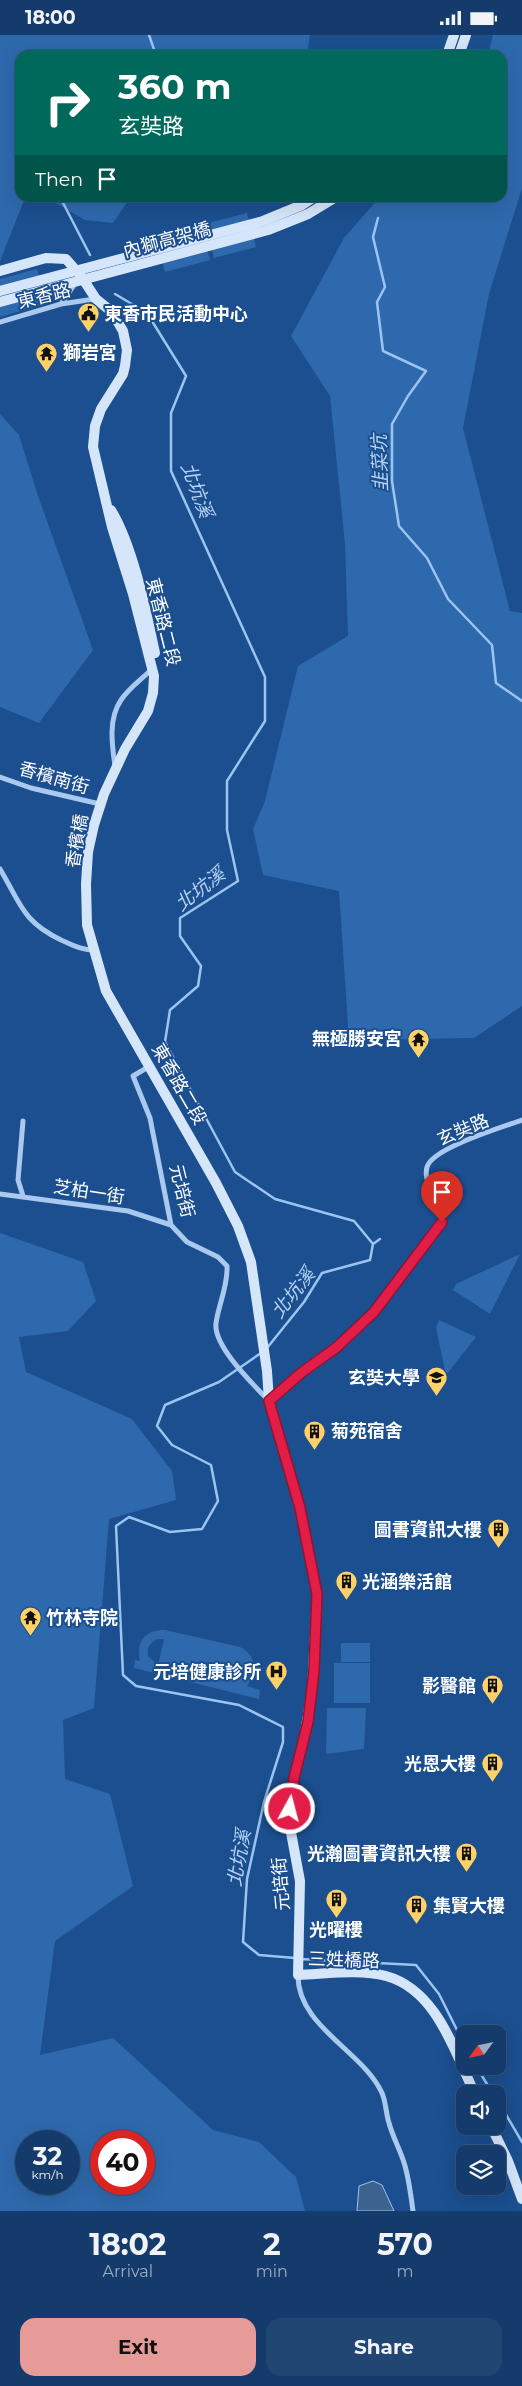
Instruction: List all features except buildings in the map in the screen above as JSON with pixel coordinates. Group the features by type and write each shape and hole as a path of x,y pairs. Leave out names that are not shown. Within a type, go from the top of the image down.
{"street":[{"path":"449,50 454,35"},
{"path":"461,50 466,35"},
{"name":"內獅高架橋","path":"0,291 263,221 306,202"},
{"name":"內獅高架橋","path":"0,302 268,231 308,214 328,202"},
{"name":"東香路二段","path":"0,271 46,258 66,259 81,276 96,299 112,312 123,331 127,350 123,373 101,409 95,426 93,447 112,527 134,594 152,669 153,693 148,711 115,769 100,804"},
{"path":"61,303 81,276"},
{"name":"東香路","path":"0,322 61,303 96,299"},
{"name":"東香路二段","path":"108,504 120,525 147,614 160,675 159,694 154,712 115,769"},
{"name":"東香路二段","path":"115,769 112,727 117,708 121,699 152,669"},
{"name":"香檳南街","path":"0,777 31,788 100,804"},
{"name":"香檳橋","path":"86,884 88,852 100,804"},
{"path":"0,869 34,925 45,933 82,950 94,950"},
{"name":"東香路二段","path":"86,884 87,925 106,991 151,1066 238,1226 250,1262 257,1298 269,1401"},
{"name":"元培街","path":"151,1066 133,1076 150,1119 171,1225 186,1242 218,1257 227,1266 228,1278 216,1324 216,1337 252,1384 269,1401 300,1508 317,1594 314,1671 308,1722 294,1778 290,1809 290,1827 300,1881 300,1948 298,1970"},
{"path":"23,1121 18,1180 23,1195"},
{"name":"玄奘路","path":"269,1401 301,1373 337,1347 374,1312 436,1232 442,1222 441,1209 427,1175 430,1162 436,1156 466,1141 522,1121"},
{"name":"芝柏一街","path":"0,1193 128,1211 171,1225"},
{"path":"298,1970 298,1987 304,2002 331,2038 370,2073 382,2094 389,2125 405,2166 413,2211"},
{"name":"三姓橋路","path":"298,1970 385,1976 405,1984 426,2000 443,2028 471,2085"},
{"path":"495,2135 508,2161 522,2199"}],"shaded area":[{"path":"0,35 310,35 308,50 15,50 15,202 23,202 0,261"},
{"path":"493,35 522,35 522,188 489,294 463,428 510,611 522,613 522,1006 474,1038 349,1040 339,891 263,875 253,829 265,801 298,666 348,636 345,544 330,396 291,336 344,238 376,202 507,202 507,50 489,50"},
{"path":"54,202 127,202 113,223 85,220"},
{"path":"247,213 256,247 214,258 205,224"},
{"path":"201,227 210,260 165,272 156,239"},
{"path":"37,269 47,303 0,317 0,279"},
{"path":"0,414 19,435 37,493 93,650 39,723 0,707"},
{"path":"0,1233 83,1262 96,1301 68,1331 19,1337 26,1372 132,1419 172,1471 176,1500 109,1519 94,1708 63,1720 65,1779 110,1794 133,1886 55,1941 40,2055 113,2038 213,2130 259,2142 296,2177 305,2211 0,2211"},
{"path":"520,1254 490,1314 453,1290 456,1284"},
{"path":"439,1320 476,1337 446,1375 436,1328"},
{"path":"158,1630 165,1630 244,1649 252,1657 255,1668 255,1673 247,1686 260,1690 259,1699 134,1668 135,1660 140,1661 139,1648 144,1638 147,1634","holes":["157,1639 164,1639 158,1665 148,1656 148,1648"]},
{"path":"341,1643 370,1643 370,1662 341,1662"},
{"path":"334,1663 370,1663 370,1703 334,1703"},
{"path":"327,1708 366,1708 364,1749 326,1754"},
{"path":"373,2181 382,2185 394,2211 357,2211 359,2186"}],"waterway":[{"name":"北坑溪","path":"149,35 154,50"},
{"name":"北坑溪","path":"63,202 90,255"},
{"name":"韭菜坑","path":"378,218 373,237 385,287 377,302 383,351 426,371 408,396 392,424 392,481 399,526 427,558 448,599 492,645 496,683 522,701"},
{"name":"北坑溪","path":"115,294 147,313 186,376 171,413 171,471 265,677 265,721 227,781 227,830 238,881 180,918 180,936 201,966 198,986 170,1010 165,1042 235,1172 275,1199 354,1221 373,1244 370,1260 322,1273 304,1302 267,1348"},
{"name":"韭菜坑","path":"373,1244 380,1239"},
{"name":"北坑溪","path":"261,1353 219,1382 165,1405 157,1426 172,1445 211,1465 218,1501 202,1529 170,1532 129,1517 116,1526 123,1675 136,1686 239,1705 283,1727 283,1742 264,1802 247,1879 243,1942 259,1955 295,1958"},
{"name":"北坑溪","path":"300,1959 416,1965 439,1994 456,2028"},
{"name":"北坑溪","path":"481,2075 488,2085"},
{"name":"北坑溪","path":"506,2115 522,2142"}],"place":[{"name":"東香市民活動中心","path":"88,333"},
{"name":"獅岩宮","path":"47,372"},
{"name":"無極勝安宮","path":"418,1058"},
{"name":"玄奘大學","path":"436,1397"},
{"name":"菊苑宿舍","path":"315,1450"},
{"name":"圖書資訊大樓","path":"498,1549"},
{"name":"光涵樂活館","path":"346,1601"},
{"name":"竹林寺院","path":"30,1637"},
{"name":"元培健康診所","path":"277,1691"},
{"name":"影醫館","path":"492,1705"},
{"name":"光恩大樓","path":"492,1783"},
{"name":"光瀚圖書資訊大樓","path":"467,1873"},
{"name":"光曜樓","path":"336,1919"},
{"name":"集賢大樓","path":"417,1925"}],"route":[{"path":"290,1809 294,1778 308,1722 314,1671 317,1594 303,1519 269,1401 301,1373 337,1347 374,1312 442,1222"}]}
